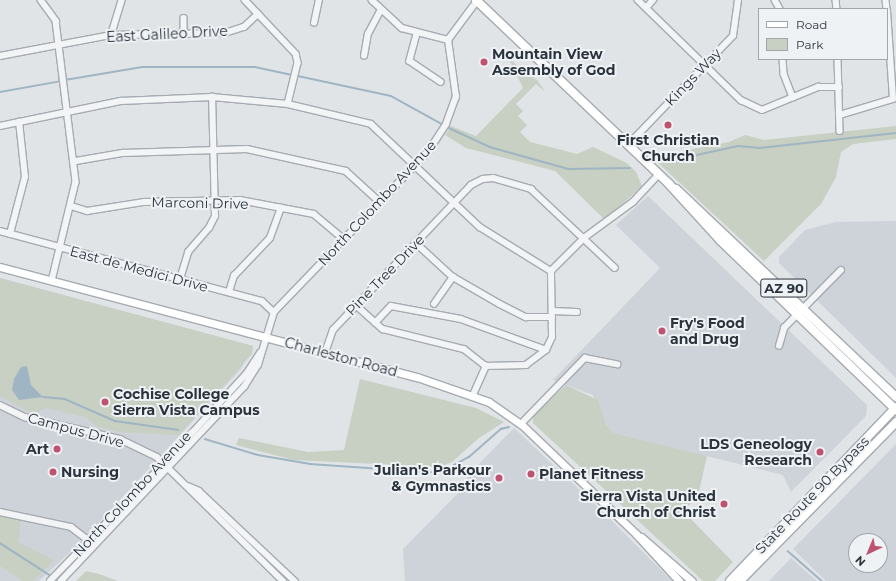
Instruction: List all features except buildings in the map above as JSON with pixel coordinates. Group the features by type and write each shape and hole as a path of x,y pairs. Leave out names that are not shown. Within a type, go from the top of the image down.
{"highway":[{"name":"AZ 90","path":"476,0 659,174 720,240 896,409"},
{"name":"AZ 90","path":"669,184 688,197 896,397"},
{"name":"State Route 90 Bypass","path":"730,581 896,409"},
{"name":"State Route 90 Bypass","path":"740,581 896,422"}],"main road":[{"name":"Charleston Road","path":"0,267 325,353 473,395 521,424 636,534 679,581"},
{"name":"Charleston Road","path":"636,534 659,549 692,581"}],"street":[{"path":"41,0 56,21 76,161 76,182 52,281"},
{"path":"245,0 296,54 298,63 288,104"},
{"path":"314,23 319,0"},
{"path":"372,0 402,28 417,34 448,40 476,0"},
{"path":"638,0 704,66 741,100 762,110 818,87 839,87"},
{"path":"646,8 653,0"},
{"name":"Kings Way","path":"628,145 732,36 738,0"},
{"path":"111,35 118,1"},
{"path":"364,56 368,34 381,10"},
{"name":"East Galileo Drive","path":"0,56 111,35 184,31 225,33 244,27 258,14"},
{"path":"184,18 184,31"},
{"path":"840,115 893,99 888,25"},
{"path":"417,34 410,61 441,82"},
{"name":"North Colombo Avenue","path":"61,581 244,387 258,365 264,337 274,312 415,165 439,137 456,97 448,40"},
{"path":"783,60 784,74 793,97"},
{"path":"838,60 840,131"},
{"path":"180,279 188,252 213,223 216,200 212,97"},
{"path":"0,126 121,101 212,97 288,104 371,124 480,227 551,271"},
{"path":"10,234 25,177 19,122"},
{"path":"76,161 123,153 213,148 247,149 340,168 380,202"},
{"path":"356,305 375,323 392,334 464,349 486,366 526,365 546,350 552,337 551,271 584,238 611,221 659,174"},
{"name":"Pine Tree Drive","path":"325,353 332,330 471,184 482,179 493,178 532,189 584,238"},
{"name":"Marconi Drive","path":"71,206 87,212 144,202 240,200 321,217 344,238"},
{"path":"229,292 234,276 270,238 281,208"},
{"name":"East de Medici Drive","path":"0,231 229,292 262,302 274,312"},
{"path":"584,238 615,268"},
{"path":"416,243 453,277 526,317 577,312"},
{"path":"779,346 784,328 841,270"},
{"path":"434,304 453,277"},
{"path":"375,323 391,306 461,319 546,350"},
{"name":"North Colombo Avenue","path":"50,581 164,463 247,373 260,352"},
{"path":"521,424 585,358 617,364"},
{"path":"473,395 486,366"},
{"name":"Campus Drive","path":"0,405 41,422 120,439 164,463 188,486 199,491 295,581"},
{"name":"Campus Drive","path":"188,486 193,496 283,581"},
{"path":"0,512 71,527 95,546"}],"shaded area":[{"path":"648,196 867,405 866,416 791,492 783,475 614,433 606,425 593,395 553,380 660,268 616,225"},
{"path":"896,221 896,378 779,263 779,257 805,230 836,222"},
{"name":"Cochise College Sierra Vista Campus","path":"0,278 253,346 241,369 81,542 39,581 0,581"},
{"path":"514,428 602,511 672,581 405,581 403,549 467,484 467,476"},
{"path":"896,444 896,581 826,581 793,549"},
{"path":"791,558 817,581 769,581"}],"green space":[{"path":"509,59 538,81 545,92 536,84 516,104 523,111 518,116 527,125 520,132 530,142 577,154 593,147 627,163 636,172 642,186 605,220 555,171 466,148 445,135 451,126 476,136 523,88"},
{"path":"896,126 896,139 853,144 841,152 836,177 821,204 764,261 652,157 729,142 745,135 764,140"},
{"path":"0,278 253,346 252,354 179,435 119,432 96,426 85,417 47,408 34,413 27,411 0,396"},
{"path":"360,379 476,408 504,422 479,438 452,462 440,467 294,460 236,445 239,438 308,452 344,450"},
{"path":"566,385 598,400 606,425 614,433 707,456 698,496 683,511 733,562 715,581 703,581 533,423 533,416"},
{"path":"0,515 21,519 18,542 54,560 33,581 23,581 0,566"},
{"path":"86,571 99,574 118,581 76,581"}],"water":[{"path":"27,366 31,385 43,397 19,400 12,390 14,379 21,367"}],"waterway":[{"path":"65,80 142,67 255,67 294,75"},
{"path":"298,76 391,96 444,125"},
{"path":"0,92 62,81"},
{"path":"447,127 490,147 569,169 630,168"},
{"path":"665,157 683,158 738,146 759,148 896,133"},
{"path":"43,397 65,399 115,421 178,430"},
{"path":"205,439 258,455 310,464 440,473 469,457 501,429 509,427"},
{"path":"0,543 59,581"},
{"path":"788,551 822,581"}],"place":[{"name":"Mountain View Assembly of God","path":"484,62"},
{"name":"First Christian Church","path":"668,125"},
{"name":"Fry's Food and Drug","path":"662,331"},
{"name":"Cochise College Sierra Vista Campus","path":"105,402"},
{"name":"Art","path":"57,449"},
{"name":"LDS Geneology Research","path":"820,452"},
{"name":"Nursing","path":"53,472"},
{"name":"Planet Fitness","path":"531,474"},
{"name":"Julian's Parkour & Gymnastics","path":"499,478"},
{"name":"Sierra Vista United Church of Christ","path":"724,504"}]}
